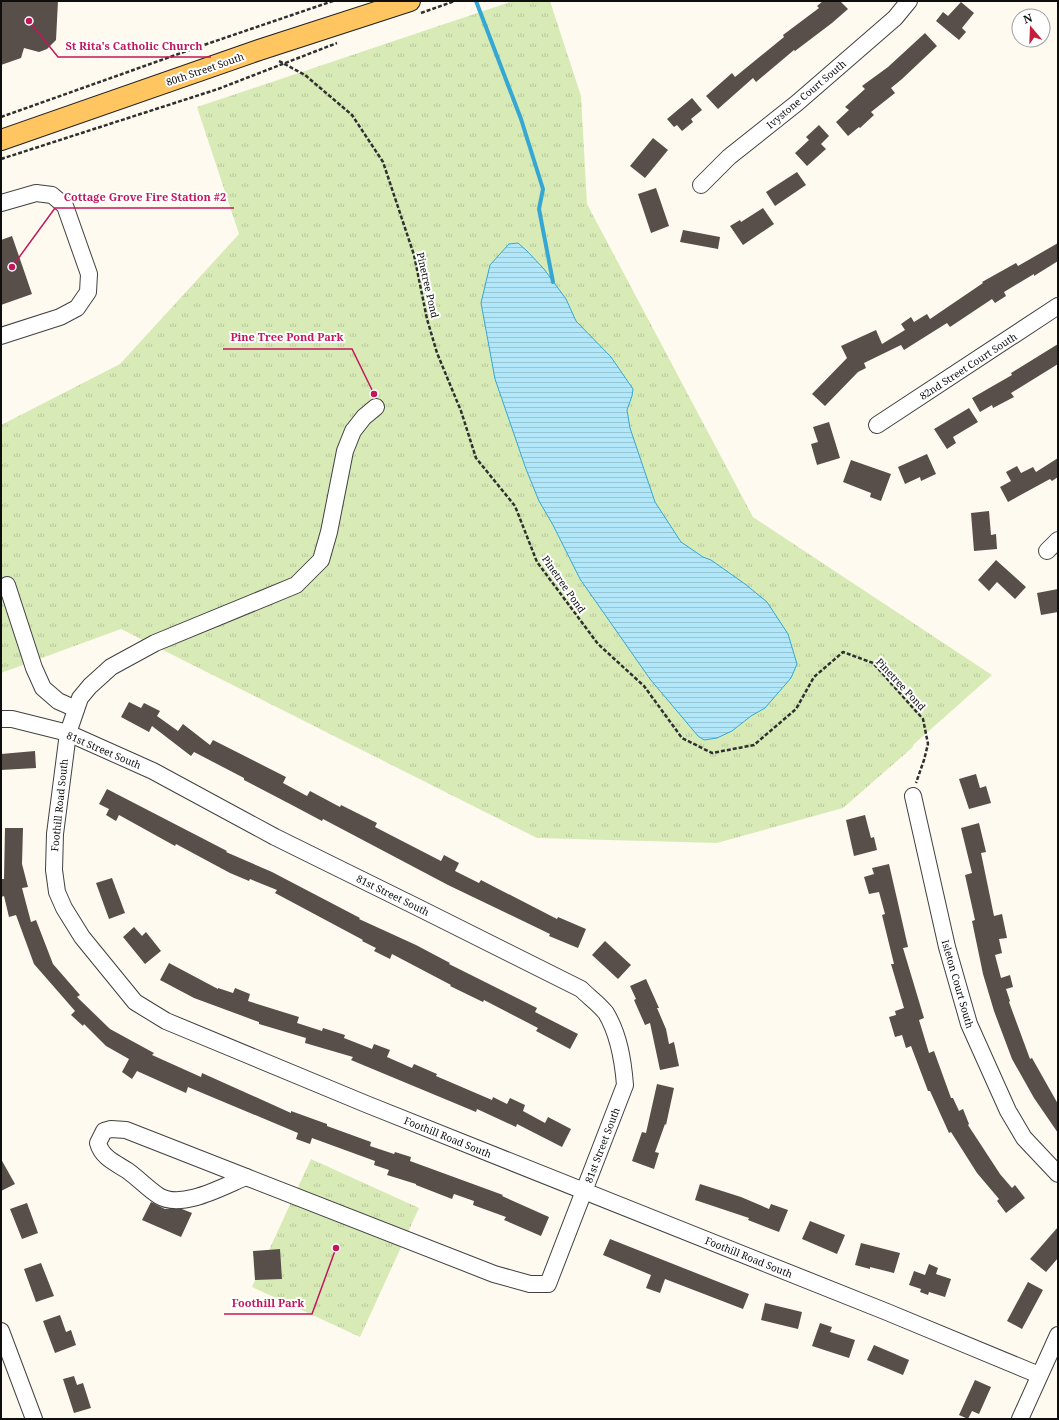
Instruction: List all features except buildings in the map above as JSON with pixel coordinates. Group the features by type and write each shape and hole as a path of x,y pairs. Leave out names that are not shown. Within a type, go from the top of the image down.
{"main road":[{"name":"80th Street South","path":"1,140 259,50 413,8"}],"street":[{"name":"Ivystone Court South","path":"701,185 729,157 798,103 895,18 909,1"},
{"path":"1,203 36,193 52,195 65,206 89,274 88,292 77,308 60,317 1,336"},
{"name":"82nd Street Court South","path":"877,425 1058,306"},
{"name":"Foothill Road South","path":"376,407 364,417 354,431 345,451 329,532 321,560 296,585 155,643 111,667 90,686 80,698 68,733 54,834 54,870 57,892 64,908 82,937 135,1002 166,1021 366,1104 887,1312 1039,1375"},
{"path":"7,585 34,668 43,688 58,701 76,709"},
{"name":"81st Street South","path":"1,719 12,719 68,733 153,771 275,837 581,989 606,1013 616,1036 623,1061 625,1085 548,1284 530,1284 494,1274 246,1177"},
{"name":"Isleton Court South","path":"913,796 947,947 969,1024 1008,1111 1024,1138 1058,1174"},
{"path":"111,1129 126,1130 246,1177 200,1196 186,1200 173,1200 160,1197 129,1171 103,1154 98,1143 104,1131 111,1129"},
{"path":"1,1331 34,1419"},
{"path":"1020,1419 1058,1335"}],"path":[{"path":"1,117 333,1"},
{"path":"413,8 455,1"},
{"path":"1,159 218,89 341,42"},
{"name":"Pinetree Pond","path":"259,50 305,75 352,115 383,162 414,255 427,319 437,354 461,411 476,458 515,506 537,562 598,644 644,686 682,738 712,753 754,745 796,709 814,677 843,652 873,663 923,719 928,744 913,796"}],"green space":[{"path":"513,1 550,1 581,96 587,204 753,517 992,675 843,808 717,843 537,838 121,629 1,673 1,425 120,364 239,234 197,107"},
{"path":"311,1159 419,1208 360,1337 252,1287"}],"water":[{"path":"518,243 544,269 566,299 576,321 611,357 633,389 627,410 630,428 655,502 681,542 703,557 711,560 767,602 788,634 797,664 791,678 765,708 751,716 732,731 717,738 704,740 698,736 650,679 580,579 553,525 539,501 526,469 495,379 481,303 490,265 509,244"}],"waterway":[{"path":"476,1 521,119 543,189 539,209 553,282"}],"place":[{"name":"St Rita's Catholic Church","path":"29,21"},
{"name":"Cottage Grove Fire Station #2","path":"12,267"},
{"name":"Pine Tree Pond Park","path":"374,394"},
{"name":"Foothill Park","path":"336,1248"}]}
